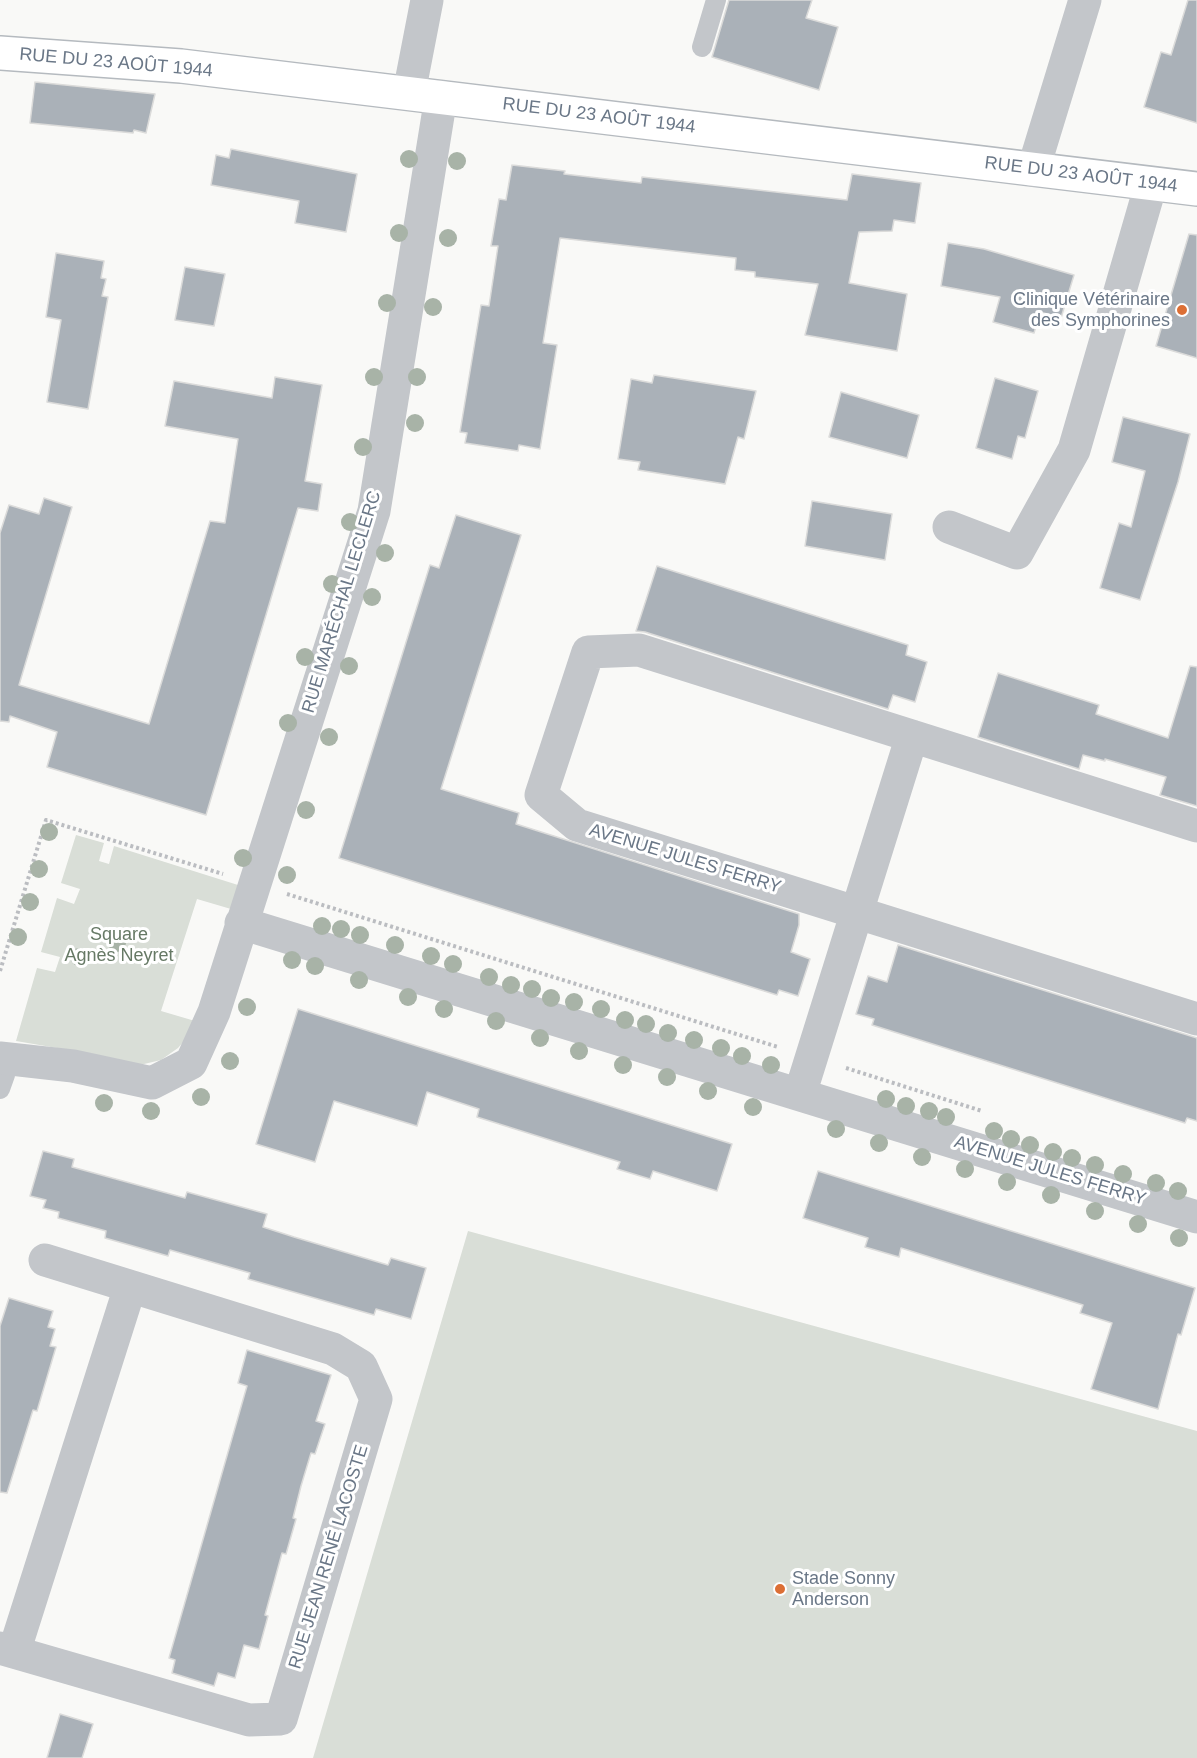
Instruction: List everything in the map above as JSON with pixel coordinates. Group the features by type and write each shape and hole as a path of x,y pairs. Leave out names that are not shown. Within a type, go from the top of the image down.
{"main road":[{"name":"RUE DU 23 AOÛT 1944","path":"0,53 182,66 1197,189"}],"street":[{"name":"RUE MARÉCHAL LECLERC","path":"3,1058 73,1066 152,1083 191,1063 214,1012 374,511 425,95 427,0"},
{"path":"1033,170 1085,0"},
{"path":"950,527 1017,553 1074,450 1151,184"},
{"name":"AVENUE JULES FERRY","path":"1197,826 639,650 588,652 541,795 577,825 1197,1018"},
{"path":"800,1094 912,736"},
{"name":"AVENUE JULES FERRY","path":"242,923 1197,1217"},
{"name":"RUE JEAN RENÉ LACOSTE","path":"45,1260 333,1349 361,1366 376,1399 281,1719 249,1720 7,1650 130,1287"}],"lane":[{"path":"702,47 716,0"},
{"path":"0,1089 5,1075 3,1058"}],"green space":[{"name":"Square Agnès Neyret","path":"76,835 104,843 99,861 109,864 114,846 238,885 231,909 197,899 161,1011 195,1021 192,1032 178,1048 161,1060 127,1065 63,1049 16,1041 37,968 55,972 60,957 41,952 57,898 74,904 80,889 61,883"},
{"name":"Stade Sonny Anderson","path":"468,1231 1197,1431 1197,1758 313,1758"}],"building":[{"path":"729,0 812,0 806,18 838,27 819,90 712,57"},
{"path":"1188,0 1197,0 1197,123 1144,107 1161,52 1171,55"},
{"path":"35,82 155,94 146,133 134,130 133,133 30,123"},
{"path":"231,149 357,174 346,232 295,223 299,201 211,185 216,155 229,158"},
{"path":"512,165 641,183 642,177 847,200 852,174 921,183 915,223 894,220 892,231 859,232 849,283 907,294 897,351 805,335 818,284 755,277 755,272 735,270 736,258 560,238 543,343 557,345 540,449 519,445 518,451 465,443 467,433 460,432 481,305 489,306 498,246 491,246 499,199 506,200"},
{"name":"Clinique Vétérinaire des Symphorines","path":"1189,234 1197,235 1197,358 1156,346"},
{"path":"948,243 984,249 1074,275 1061,318 1040,312 1034,333 993,322 1000,297 941,286"},
{"path":"56,253 104,261 101,278 106,279 102,296 108,297 88,409 47,402 61,320 46,317"},
{"path":"185,267 225,274 214,326 175,320"},
{"path":"654,375 756,391 744,439 738,437 725,484 638,470 640,462 618,459 631,379 652,383"},
{"path":"275,377 322,385 305,481 322,484 318,511 298,508 206,815 47,767 57,732 10,716 9,722 0,721 0,533 9,505 39,514 44,498 72,507 19,685 149,724 210,521 225,523 238,439 165,426 174,381 272,398"},
{"path":"995,378 1038,391 1025,438 1018,436 1012,459 976,448"},
{"path":"841,392 919,415 907,458 829,437"},
{"path":"1123,417 1190,434 1178,482 1140,600 1100,588 1119,523 1131,527 1145,471 1112,462"},
{"path":"812,501 892,514 885,560 805,546"},
{"path":"456,515 521,535 441,789 519,813 516,824 799,914 799,925 791,952 810,959 798,996 779,990 777,995 339,858 430,565 439,568"},
{"path":"657,566 908,645 906,655 927,662 915,702 893,695 888,709 636,631"},
{"path":"1190,666 1197,667 1197,806 1160,795 1166,777 1083,755 1079,769 978,737 998,673 1099,705 1096,714 1168,738"},
{"path":"898,945 1197,1038 1197,1121 1187,1118 1185,1123 872,1025 874,1019 856,1014 868,976 887,982"},
{"path":"298,1009 732,1144 717,1191 653,1171 650,1179 617,1169 620,1162 477,1117 479,1109 427,1092 417,1126 334,1101 315,1162 256,1144"},
{"path":"43,1151 74,1159 72,1167 185,1198 187,1192 267,1214 263,1227 294,1237 388,1265 391,1258 426,1268 411,1319 376,1309 374,1315 248,1279 250,1273 170,1250 168,1256 105,1238 106,1231 58,1218 59,1212 43,1208 46,1200 30,1196"},
{"path":"818,1171 1195,1288 1181,1335 1178,1334 1158,1409 1091,1389 1112,1323 1080,1313 1083,1305 901,1248 899,1257 865,1247 868,1238 803,1218"},
{"path":"9,1298 53,1311 48,1327 55,1329 50,1346 56,1347 37,1411 33,1410 7,1493 0,1492 0,1326"},
{"path":"247,1350 331,1375 316,1421 325,1424 315,1454 311,1453 301,1486 293,1518 296,1519 286,1554 282,1553 265,1615 268,1616 259,1649 244,1645 235,1678 218,1673 214,1686 172,1673 175,1660 169,1658 247,1386 238,1383"},
{"path":"60,1714 93,1724 82,1758 47,1758"}],"place":[{"name":"Clinique Vétérinaire des Symphorines","path":"1182,310"},
{"name":"Stade Sonny Anderson","path":"780,1589"}]}
